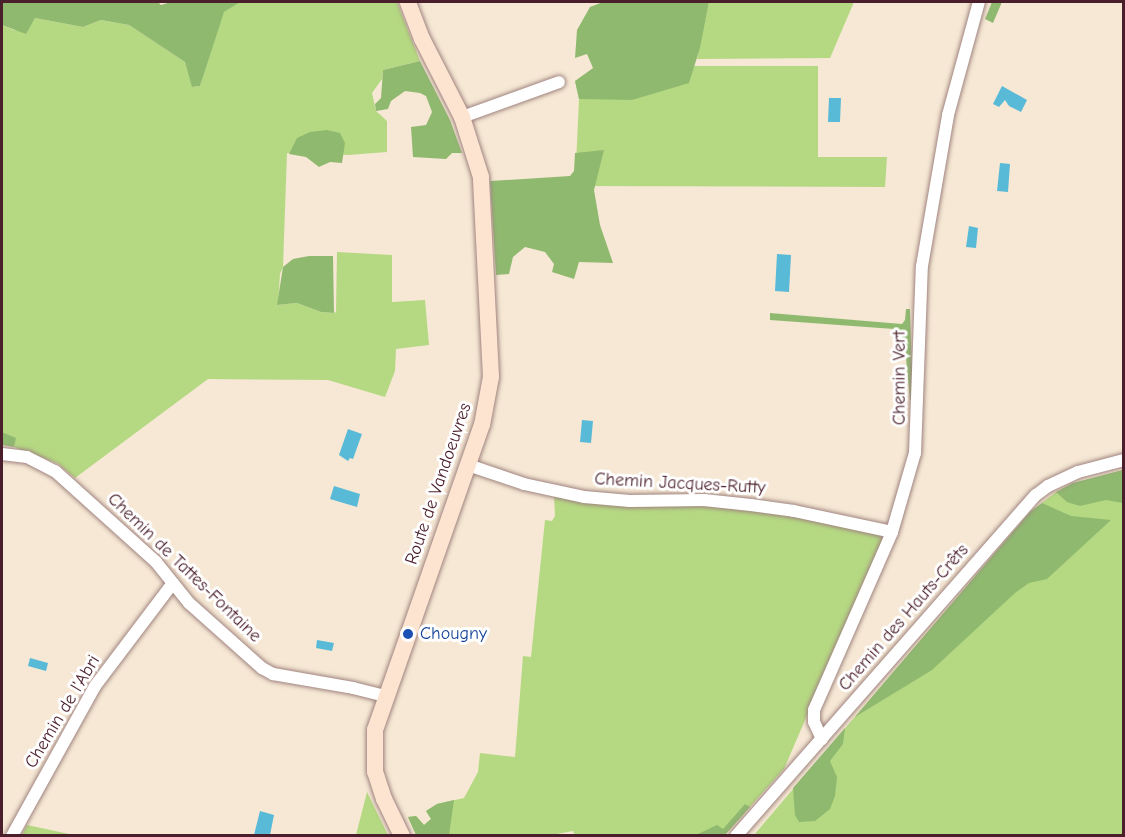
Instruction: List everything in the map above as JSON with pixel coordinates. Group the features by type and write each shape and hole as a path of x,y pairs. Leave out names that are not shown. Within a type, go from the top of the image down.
{"main road":[{"name":"Route de Vandoeuvres","path":"402,836 384,799 375,772 373,740 385,696 488,405 491,363 484,190 462,117 422,39 408,2"}],"street":[{"name":"Chemin Vert","path":"822,739 814,722 814,710 892,532 911,472 918,435 918,306 935,184 948,115 979,2"},
{"path":"462,117 559,82"},
{"name":"Chemin de Tattes-Fontaine","path":"2,454 27,457 56,471 156,562 189,603 246,656 273,674 365,690 385,696"},
{"name":"Chemin des Hauts-Crêts","path":"737,835 1036,495 1058,480 1078,472 1124,460"},
{"name":"Chemin Jacques-Rutty","path":"468,465 533,486 584,497 630,501 704,500 752,505 794,511 892,532"},
{"name":"Chemin de l'Abri","path":"12,836 95,686 173,583"}],"green space":[{"path":"2,2 158,2 161,5 171,2 240,2 224,12 200,86 192,87 185,62 129,25 101,20 83,27 35,18 26,34 2,25"},
{"path":"237,2 397,2 420,61 383,70 382,79 372,93 376,111 387,121 387,152 348,155 287,153 283,267 280,274 278,305 297,303 321,312 334,313 336,312 337,252 392,255 392,302 425,300 429,345 396,349 395,371 385,397 328,380 208,379 75,478 57,463 14,447 15,438 2,432 2,25 14,30 30,25 35,18 83,27 101,20 129,25 185,62 193,87 200,86 220,19 224,12"},
{"path":"603,2 709,2 700,48 689,83 632,100 579,99 575,81 593,68 587,54 575,58 577,30 590,7"},
{"path":"709,2 854,2 830,58 697,59"},
{"path":"992,2 1002,2 993,23 985,19"},
{"path":"420,61 450,120 462,153 452,153 446,159 413,157 411,127 426,125 432,112 426,96 405,91 391,101 388,109 376,111 375,104 381,98 383,70"},
{"path":"600,66 818,66 818,157 887,157 885,187 575,186 579,99 575,81"},
{"path":"327,130 340,133 345,143 342,163 330,162 319,167 306,157 289,154 297,138 310,132"},
{"path":"604,150 594,190 600,225 613,263 579,262 574,279 552,272 554,264 545,252 525,247 513,257 509,274 496,275 490,181 570,176 574,171 575,153"},
{"path":"333,256 334,313 321,312 297,303 277,305 283,267 293,259"},
{"path":"906,309 910,309 913,400 910,400 905,347 902,336 894,329 770,320 770,313 902,324 905,320"},
{"path":"2,432 16,438 14,447 2,445"},
{"path":"1123,470 1123,835 753,836 1030,512 1056,492 1073,483"},
{"path":"1123,470 1123,503 1106,500 1080,506 1067,502 1056,492 1073,483"},
{"path":"554,496 778,512 879,535 883,539 784,769 725,835 575,836 573,831 546,836 416,835 408,817 416,816 424,825 431,819 426,811 437,804 464,798 478,772 480,753 515,757 523,656 531,657 545,520 552,521 555,516"},
{"path":"1042,503 1071,516 1111,520 1047,579 1029,583 1015,593 932,670 855,717 1030,512"},
{"path":"845,728 843,744 830,761 837,777 835,796 830,809 815,821 799,822 795,815 793,788"},
{"path":"367,792 388,835 356,835"},
{"path":"454,800 449,835 416,835 408,817 416,816 424,825 431,819 426,811 437,804"},
{"path":"745,804 750,807 725,835 696,835 717,825 723,829"},
{"path":"27,825 74,835 22,835"}],"water":[{"path":"1002,86 1027,100 1021,112 1009,106 1005,100 999,107 993,104"},
{"path":"829,98 841,98 840,122 828,122"},
{"path":"1000,163 1010,164 1008,192 997,191"},
{"path":"969,226 978,228 976,248 966,247"},
{"path":"777,254 791,255 789,292 775,291"},
{"path":"582,420 593,421 591,443 580,442"},
{"path":"348,429 362,434 353,459 350,458 348,461 339,455"},
{"path":"334,486 360,494 357,507 330,499"},
{"path":"317,640 334,643 332,651 316,648"},
{"path":"30,658 48,663 46,671 28,666"},
{"path":"260,811 274,815 270,835 254,835"}],"place":[{"name":"Chougny","path":"408,634"}]}
